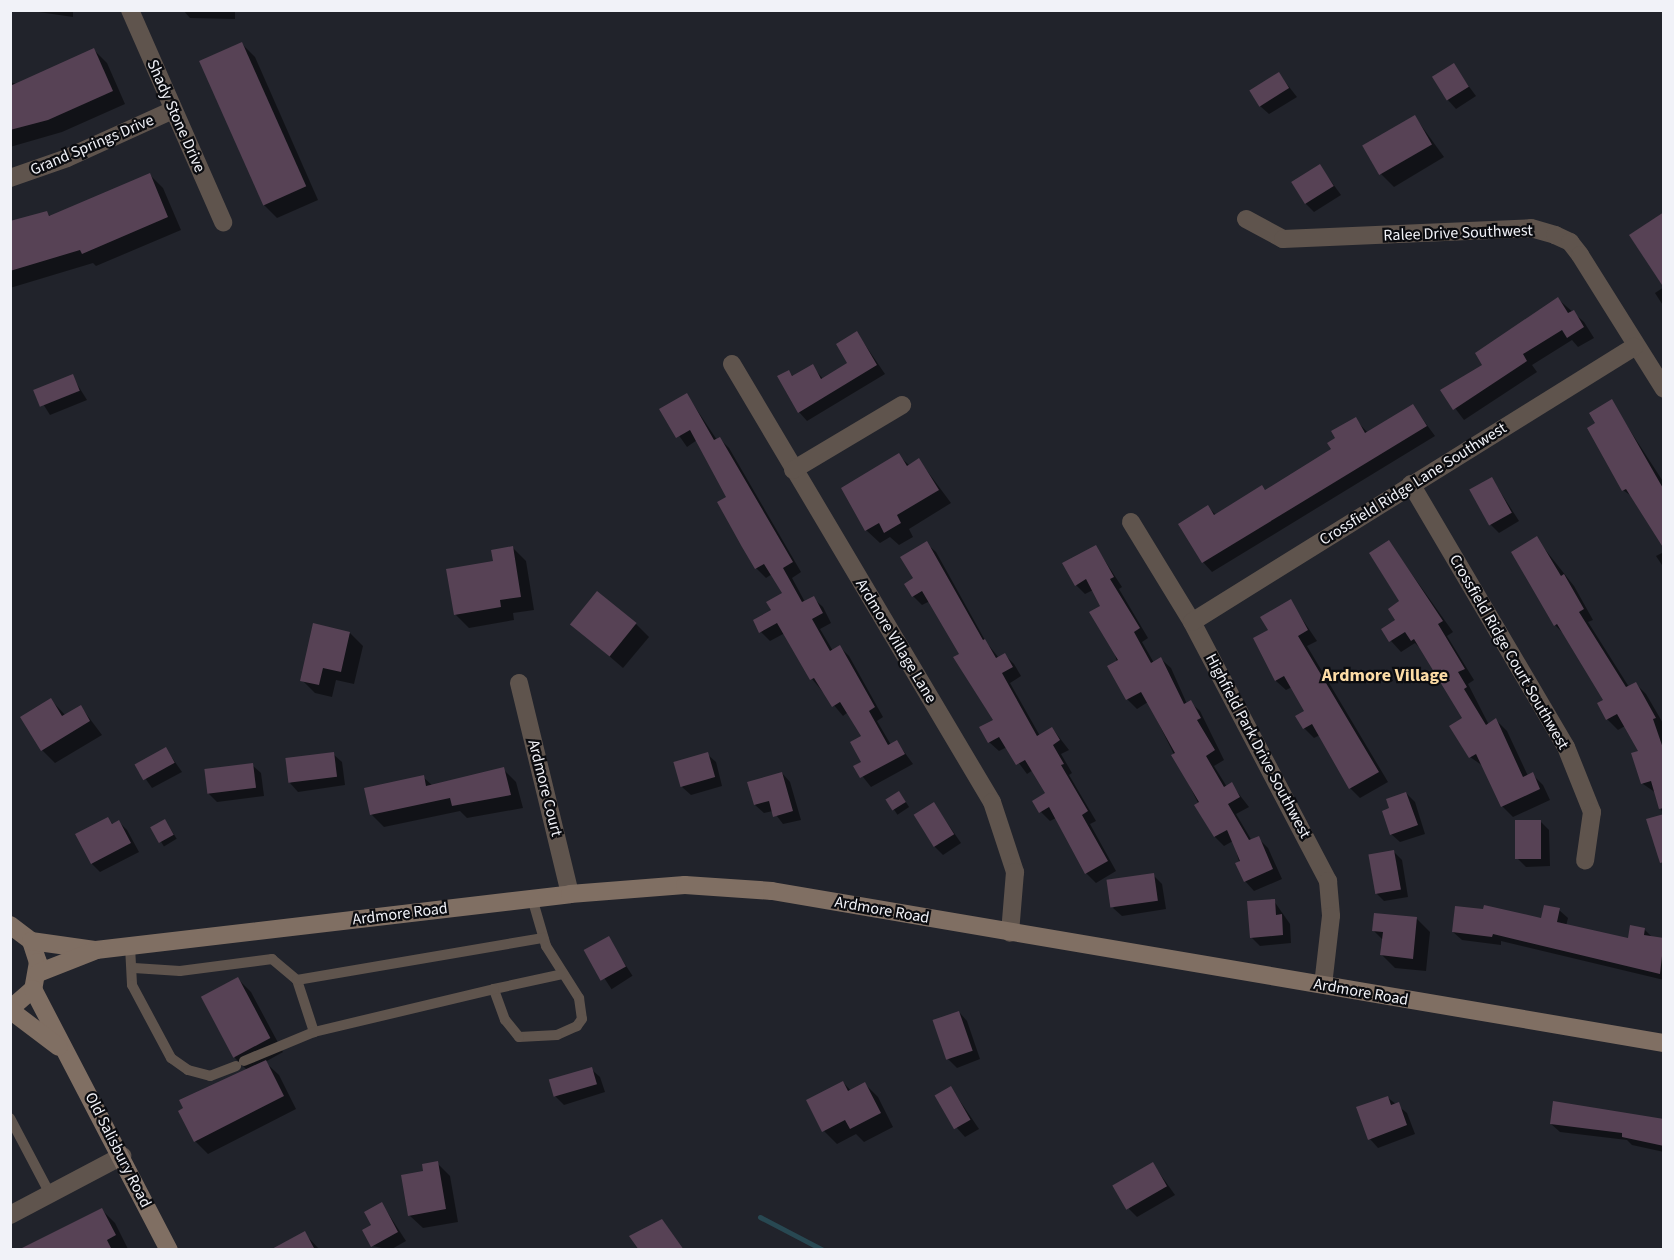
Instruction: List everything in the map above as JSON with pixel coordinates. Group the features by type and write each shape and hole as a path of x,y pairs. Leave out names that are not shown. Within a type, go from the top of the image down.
{"street":[{"name":"Shady Stone Drive","path":"130,10 223,222"},
{"name":"Grand Springs Drive","path":"10,178 68,158 173,110"},
{"name":"Ralee Drive Southwest","path":"1246,219 1283,239 1531,228 1555,235 1570,242 1580,255 1634,347 1664,389"},
{"name":"Crossfield Ridge Lane Southwest","path":"1192,622 1634,347"},
{"name":"Ardmore Village Lane","path":"732,364 992,802 1015,872 1010,933"},
{"path":"793,470 902,405"},
{"name":"Crossfield Ridge Court Southwest","path":"1411,484 1566,747 1592,812 1585,861"},
{"name":"Highfield Park Drive Southwest","path":"1131,522 1192,622 1328,881 1331,916 1323,985"},
{"name":"Ardmore Court","path":"519,683 570,894"},
{"name":"Ardmore Road","path":"31,941 96,950 532,898 685,885 772,891 1664,1043"},
{"path":"12,923 31,941"},
{"name":"Old Salisbury Road","path":"31,941 35,981 66,1052 169,1250"},
{"name":"Ardmore Road","path":"35,981 96,950"},
{"name":"Old Salisbury Road","path":"35,981 10,1009 66,1052"},
{"path":"10,1215 122,1156"}],"lane":[{"path":"494,989 505,1020 519,1037 556,1035 577,1026 582,1019 579,998 543,938 532,898"},
{"path":"297,980 543,938"},
{"path":"130,946 135,991 164,1047 179,1064 210,1076 314,1032 564,974"},
{"path":"134,968 180,971 272,958 297,980 314,1032"},
{"path":"10,1118 50,1194"}],"building":[{"path":"242,42 306,186 263,205 199,61"},
{"path":"94,48 113,91 48,120 10,130 10,86"},
{"path":"1454,63 1469,87 1447,101 1432,77"},
{"path":"1279,72 1289,88 1259,107 1249,91"},
{"path":"1415,115 1432,144 1379,175 1362,146"},
{"path":"1320,164 1334,186 1305,204 1291,182"},
{"path":"150,173 168,217 82,254 80,250 10,271 10,221 47,211 49,216"},
{"path":"1664,212 1664,288 1629,235"},
{"path":"1558,297 1568,313 1574,310 1584,327 1567,338 1562,330 1523,354 1527,361 1453,410 1440,390 1482,365 1475,353"},
{"path":"857,331 877,365 798,413 777,376 789,370 792,376 813,364 821,379 847,363 836,344"},
{"path":"73,374 80,391 40,407 33,390"},
{"path":"687,393 714,440 720,437 793,562 783,568 802,602 814,596 823,613 812,619 830,651 840,645 875,707 869,711 888,745 897,740 905,754 860,778 853,766 861,762 850,742 861,736 840,702 832,707 814,678 810,680 777,623 759,633 753,620 771,610 766,602 782,593 764,564 755,569 742,547 717,502 726,497 690,430 676,438 659,409"},
{"path":"1612,399 1664,490 1664,549 1626,489 1622,491 1587,428 1595,423 1589,413"},
{"path":"1413,404 1427,426 1202,563 1178,524 1208,505 1214,515 1262,485 1265,490 1331,449 1327,443 1335,438 1331,431 1356,417 1365,433"},
{"path":"899,453 907,466 919,458 939,490 897,515 901,523 884,533 879,523 865,531 841,488"},
{"path":"1492,477 1512,513 1489,525 1469,490"},
{"path":"1537,536 1561,576 1564,574 1584,609 1579,612 1626,687 1636,682 1656,718 1653,719 1664,751 1664,808 1659,809 1651,781 1641,784 1631,753 1638,751 1617,714 1606,720 1597,703 1603,700 1557,624 1554,626 1511,552"},
{"path":"1389,540 1443,621 1438,624 1465,669 1458,672 1467,687 1464,689 1486,725 1496,718 1523,777 1533,772 1540,789 1501,807 1476,754 1469,758 1449,726 1462,718 1414,639 1411,641 1405,632 1389,642 1381,629 1395,620 1388,609 1399,601 1369,553"},
{"path":"927,541 983,640 985,639 996,658 1005,653 1013,667 1002,673 1037,736 1052,727 1060,740 1053,745 1064,764 1061,765 1088,811 1082,815 1108,861 1085,874 1049,807 1039,813 1032,801 1045,793 1025,760 1016,765 999,737 988,743 979,727 993,720 953,657 959,654 922,591 912,597 904,584 913,578 900,557"},
{"path":"1096,545 1114,577 1110,579 1140,628 1134,632 1151,663 1161,657 1184,704 1191,700 1201,718 1197,720 1215,750 1206,756 1224,787 1232,782 1240,797 1228,804 1249,840 1259,836 1273,869 1244,882 1235,863 1240,861 1227,830 1214,837 1194,805 1199,802 1171,755 1175,753 1141,692 1126,700 1107,666 1118,660 1089,612 1100,606 1086,579 1075,586 1062,563"},
{"path":"513,546 521,597 500,600 501,607 454,615 446,569 493,561 491,550"},
{"path":"597,591 637,623 610,657 570,624"},
{"path":"1291,599 1308,630 1298,636 1379,772 1349,789 1312,724 1303,729 1295,716 1304,711 1284,676 1275,681 1253,638 1268,630 1260,617"},
{"path":"313,623 350,632 341,672 323,668 319,685 300,681"},
{"path":"51,698 62,716 81,705 90,721 41,751 20,717"},
{"path":"166,747 175,763 143,780 135,764"},
{"path":"334,752 337,777 288,783 285,758"},
{"path":"708,752 715,777 681,787 673,762"},
{"path":"253,763 256,788 207,794 204,769"},
{"path":"504,767 511,795 452,806 450,798 370,815 364,788 424,775 426,786"},
{"path":"782,772 793,811 773,817 769,801 754,805 747,782"},
{"path":"899,791 906,802 892,811 885,799"},
{"path":"1406,792 1418,825 1390,835 1382,811 1389,808 1386,799"},
{"path":"934,802 954,834 934,847 914,815"},
{"path":"1664,814 1664,862 1660,863 1646,819"},
{"path":"108,817 112,824 119,820 131,843 91,864 75,834"},
{"path":"165,819 174,835 159,843 150,827"},
{"path":"1515,820 1541,820 1541,859 1515,859"},
{"path":"1394,850 1401,889 1375,894 1368,855"},
{"path":"1154,873 1158,901 1110,907 1106,880"},
{"path":"1275,899 1276,915 1282,914 1283,935 1250,938 1247,901"},
{"path":"1484,905 1541,918 1544,905 1560,908 1557,922 1628,938 1630,925 1645,928 1644,935 1664,938 1660,974 1493,934 1492,937 1452,932 1455,906 1483,909"},
{"path":"1374,913 1417,917 1413,959 1380,955 1383,932 1372,931"},
{"path":"609,936 626,967 601,981 584,950"},
{"path":"238,977 270,1038 233,1058 201,997"},
{"path":"959,1011 973,1051 946,1060 933,1020"},
{"path":"266,1060 284,1096 194,1142 178,1111 183,1108 179,1100"},
{"path":"592,1067 597,1084 554,1097 549,1079"},
{"path":"843,1081 848,1091 865,1082 881,1113 850,1129 845,1120 822,1132 806,1100"},
{"path":"951,1086 970,1120 954,1129 935,1096"},
{"path":"1388,1096 1391,1105 1399,1102 1407,1125 1368,1140 1356,1107"},
{"path":"1553,1101 1664,1119 1664,1146 1622,1137 1622,1133 1550,1124"},
{"path":"438,1161 446,1209 408,1216 401,1175 423,1171 422,1164"},
{"path":"1153,1162 1167,1186 1126,1210 1112,1186"},
{"path":"382,1202 398,1232 371,1247 362,1230 371,1225 364,1212"},
{"path":"102,1208 116,1235 107,1240 112,1250 18,1250"},
{"path":"662,1219 684,1250 639,1250 629,1236"},
{"path":"305,1231 315,1250 270,1250"}],"waterway":[{"path":"760,1217 823,1250"}],"district":[{"name":"Ardmore Village","path":"1385,676"}]}
